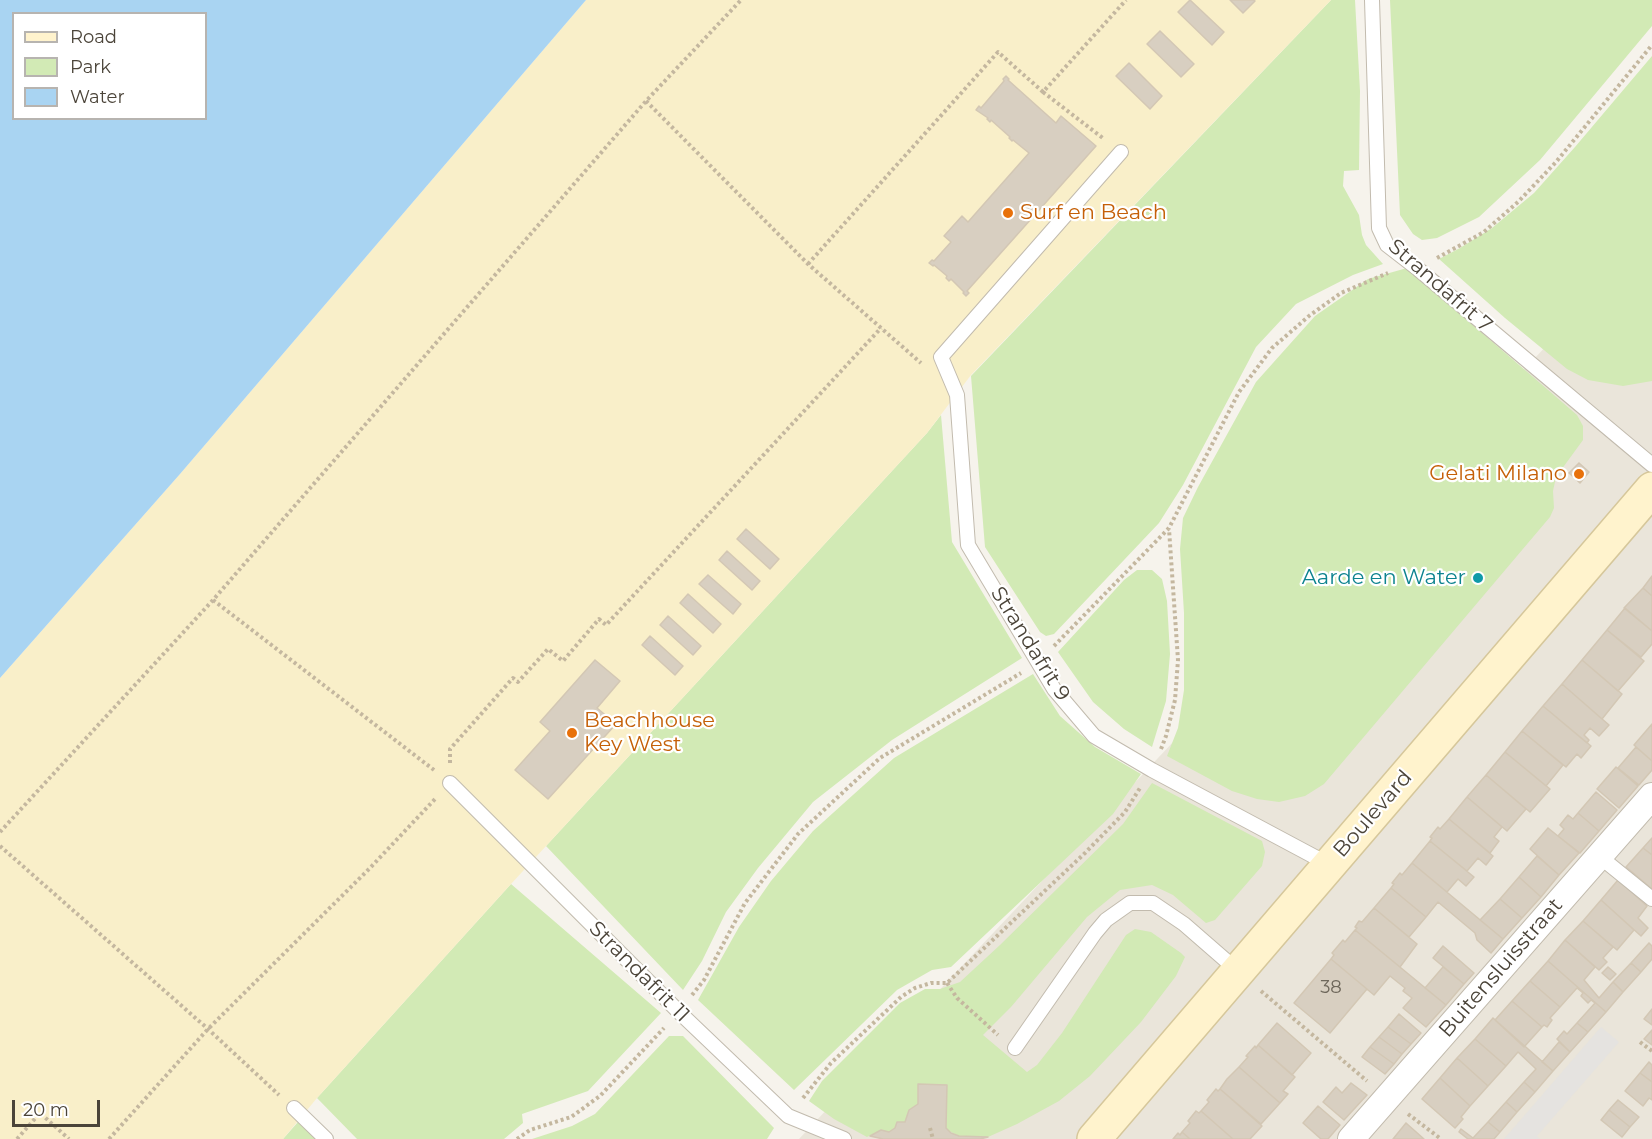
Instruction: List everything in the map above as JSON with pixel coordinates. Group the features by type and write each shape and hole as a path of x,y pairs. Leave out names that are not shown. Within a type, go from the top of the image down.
{"street":[{"name":"Boulevard","path":"1094,1139 1652,489"},
{"name":"Buitensluisstraat","path":"1351,1139 1652,796"}],"lane":[{"name":"Strandafrit 7","path":"1372,0 1379,228 1387,245 1652,465"},
{"name":"Strandafrit 9","path":"1121,152 941,357 957,395 968,545 1054,689 1094,736 1152,770 1330,865"},
{"name":"Strandafrit 11","path":"450,783 679,1012 788,1116 844,1139"},
{"path":"1599,856 1652,899"},
{"path":"1015,1048 1095,933 1106,920 1130,903 1154,903 1184,924 1238,971"},
{"path":"294,1108 326,1139"}],"path":[{"path":"0,832 213,600 646,100 741,0"},
{"path":"1043,92 1126,0"},
{"path":"808,264 998,52 1043,92 1121,152"},
{"path":"646,100 808,264 957,395"},
{"path":"109,1139 208,1029 370,868 450,783 450,749 513,678 518,682 548,649 563,661 599,619 606,625 881,328"},
{"path":"518,1139 530,1130 571,1117 600,1096 679,1012 704,980 745,903 798,834 880,758 1038,663 1169,528 1178,660 1175,700 1166,736 1152,770 1125,812 1085,853 947,983 931,983 915,988 901,997 831,1063 788,1116"},
{"path":"213,600 450,783"},
{"path":"0,846 294,1108"},
{"path":"1238,971 1387,1098 1441,1139"},
{"path":"947,983 957,998 989,1028"},
{"path":"1640,1042 1652,1051"},
{"path":"16,1139 40,1113 69,1139"},
{"path":"930,1128 933,1139"}],"shaded area":[{"path":"1652,239 1652,1139 799,1139 1550,342"},
{"path":"1601,1027 1619,1042 1537,1136 1540,1139 1504,1139"}],"green space":[{"path":"1331,0 1355,0 1360,91 1359,170 1344,171 1343,186 1359,215 1366,245 1383,264 1353,275 1296,304 1256,347 1183,485 1159,523 1054,634 1046,636 1040,632 985,547 971,376"},
{"path":"1390,0 1652,0 1652,26 1540,160 1479,217 1437,238 1422,240 1413,234 1400,215"},
{"path":"1652,56 1652,381 1623,386 1588,380 1567,369 1439,259 1492,228 1534,193"},
{"path":"1407,268 1577,415 1583,426 1583,440 1556,477 1553,491 1554,508 1550,517 1324,784 1305,796 1279,802 1257,799 1232,791 1167,756 1178,728 1184,690 1184,613 1180,549 1183,518 1256,382 1315,316 1368,279"},
{"path":"941,415 952,542 1022,658 892,740 813,802 758,868 726,912 702,961 683,990 546,846 927,433"},
{"path":"1137,570 1152,570 1162,579 1167,601 1170,654 1166,701 1152,747 1124,729 1093,702 1058,652 1124,580"},
{"path":"1033,674 1060,716 1095,747 1141,774 1113,814 951,967 932,970 897,990 794,1090 698,1000 739,927 771,881 813,831 894,758"},
{"path":"1152,783 1262,841 1265,852 1262,866 1215,920 1206,923 1173,895 1152,885 1120,890 1087,917 1011,1007 983,1035 1027,1072 1037,1065 1062,1033 1126,935 1135,929 1151,932 1185,957 1176,976 1141,1022 1090,1076 1059,1101 988,1137 959,1136 946,1128 947,1085 919,1084 918,1104 909,1110 905,1122 889,1132 881,1130 867,1137 834,1119 809,1101 822,1081 900,1003 925,989 940,989 960,982 1000,945 1123,824"},
{"path":"511,884 661,1013 588,1091 522,1114 523,1123 504,1139 357,1139 317,1098"},
{"path":"669,1036 683,1036 774,1128 767,1139 532,1139 572,1126 595,1114"},
{"path":"298,1122 316,1139 283,1139"}],"sand":[{"path":"586,0 1331,0 971,375 927,433 511,884 317,1098 283,1139 0,1139 0,678 180,474"}],"water":[{"path":"0,0 586,0 180,474 0,678"}],"building":[{"path":"1190,0 1224,32 1212,45 1178,12"},
{"path":"1230,0 1254,0 1255,1 1243,13"},
{"path":"1160,31 1194,64 1181,77 1147,44"},
{"path":"1129,63 1162,96 1150,109 1116,76"},
{"path":"1006,76 1056,123 1061,116 1096,146 967,291 969,293 966,296 951,279 949,281 947,276 929,263 934,261 951,242 944,236 962,216 968,222 1029,153 976,110 979,106 981,108"},
{"path":"1579,463 1589,472 1580,483 1569,473"},
{"path":"746,529 779,559 770,569 737,539"},
{"path":"727,551 760,581 752,590 719,560"},
{"path":"708,575 741,604 733,614 699,584"},
{"path":"1652,576 1652,596 1643,588"},
{"path":"1643,588 1652,596 1652,631 1624,608"},
{"path":"688,594 721,624 713,633 680,603"},
{"path":"1625,608 1652,631 1652,644 1641,657 1607,630"},
{"path":"668,616 701,646 693,655 660,625"},
{"path":"1607,630 1644,661 1618,691 1582,660"},
{"path":"650,636 683,666 675,675 642,645"},
{"path":"595,660 620,681 597,708 616,724 548,799 515,770 550,731 540,722"},
{"path":"1582,660 1622,694 1602,719 1562,684"},
{"path":"1562,684 1609,725 1599,736 1590,728 1584,735 1589,740 1587,743 1543,706"},
{"path":"1543,706 1591,746 1581,758 1577,754 1566,767 1522,731"},
{"path":"1652,724 1652,761 1634,745"},
{"path":"1522,731 1563,765 1546,786 1505,752"},
{"path":"1636,747 1652,761 1652,770 1639,785 1618,768"},
{"path":"1505,752 1550,789 1530,812 1486,775"},
{"path":"1616,767 1638,786 1619,808 1597,789"},
{"path":"1486,775 1526,809 1507,831 1467,797"},
{"path":"1596,792 1617,810 1599,831 1578,813"},
{"path":"1467,797 1502,827 1494,837 1499,841 1490,853 1449,819"},
{"path":"1578,813 1599,831 1580,853 1558,836 1564,829 1560,825 1568,815 1573,819"},
{"path":"1449,819 1493,856 1486,865 1478,858 1467,871 1430,841 1432,838 1430,837 1438,827 1440,829"},
{"path":"1548,828 1579,853 1559,875 1530,849"},
{"path":"1652,838 1652,855 1643,848"},
{"path":"1430,841 1474,877 1466,886 1458,879 1447,892 1412,863"},
{"path":"1643,848 1652,855 1652,889 1626,867"},
{"path":"1537,856 1559,875 1541,897 1519,877"},
{"path":"1412,863 1503,939 1491,953 1477,940 1475,933 1438,902 1426,917 1391,888 1400,873 1402,875"},
{"path":"1519,877 1541,897 1522,918 1500,899"},
{"path":"1618,880 1647,906 1638,918 1648,928 1641,936 1601,900"},
{"path":"1391,888 1426,917 1409,937 1374,908"},
{"path":"1500,899 1522,918 1503,939 1480,920"},
{"path":"1601,900 1634,930 1617,950 1583,921"},
{"path":"1374,908 1417,944 1400,967 1355,930 1359,921 1362,922"},
{"path":"1583,921 1613,947 1603,958 1607,962 1599,970 1565,940"},
{"path":"1355,930 1446,1005 1426,1027 1403,1008 1412,998 1403,991 1405,988 1390,976 1374,995 1331,959 1334,955 1332,953"},
{"path":"1565,940 1595,967 1584,980 1599,998 1613,982 1623,992 1606,1012 1548,961"},
{"path":"1649,943 1652,946 1652,959 1641,972 1631,963"},
{"path":"1443,946 1474,973 1464,984 1433,958"},
{"path":"1331,959 1367,989 1330,1033 1294,1003"},
{"path":"1548,961 1606,1012 1588,1032 1577,1023 1595,1003 1591,1000 1588,1003 1581,996 1583,993 1577,988 1560,1007 1530,981"},
{"path":"1631,963 1641,972 1623,992 1613,982"},
{"path":"1443,967 1464,984 1446,1005 1425,988"},
{"path":"1608,967 1616,974 1610,980 1602,973"},
{"path":"1530,981 1560,1007 1550,1018 1552,1020 1547,1027 1544,1025 1542,1027 1512,1001"},
{"path":"1512,1001 1542,1027 1524,1047 1495,1020"},
{"path":"1652,1009 1652,1025 1644,1019"},
{"path":"1399,1014 1421,1033 1411,1044 1388,1027"},
{"path":"1493,1018 1553,1071 1535,1092 1524,1082 1536,1069 1518,1052 1506,1066 1475,1039"},
{"path":"1277,1023 1311,1053 1292,1075 1258,1045"},
{"path":"1577,1023 1588,1032 1570,1052 1557,1039 1564,1031 1567,1034"},
{"path":"1388,1027 1411,1044 1402,1054 1379,1037"},
{"path":"1652,1030 1652,1045 1644,1039"},
{"path":"1379,1037 1402,1054 1394,1064 1370,1047"},
{"path":"1475,1039 1506,1066 1488,1086 1457,1058"},
{"path":"1559,1042 1570,1052 1553,1071 1542,1062"},
{"path":"1258,1045 1295,1077 1283,1091 1288,1094 1280,1103 1239,1067 1248,1057 1246,1056"},
{"path":"1370,1047 1394,1064 1385,1074 1362,1057"},
{"path":"1457,1058 1488,1086 1470,1106 1440,1078"},
{"path":"1649,1062 1652,1065 1652,1082 1640,1073"},
{"path":"1239,1067 1280,1103 1261,1124 1220,1089"},
{"path":"1640,1073 1652,1082 1652,1100 1649,1098 1643,1106 1625,1091"},
{"path":"1440,1078 1470,1106 1455,1128 1422,1099"},
{"path":"1524,1082 1535,1092 1517,1112 1506,1102"},
{"path":"1351,1083 1367,1095 1344,1120 1323,1102 1336,1087 1342,1093"},
{"path":"918,1084 947,1085 946,1128 951,1133 959,1136 988,1137 980,1139 883,1139 870,1136 881,1130 889,1132 895,1128 897,1122 905,1122 909,1110 918,1104"},
{"path":"1216,1089 1218,1091 1220,1089 1262,1126 1250,1139 1233,1139 1201,1111"},
{"path":"1618,1100 1639,1117 1630,1127 1609,1110"},
{"path":"1506,1102 1517,1112 1500,1132 1488,1122"},
{"path":"1318,1106 1340,1125 1328,1139 1321,1139 1303,1123"},
{"path":"1609,1110 1630,1127 1622,1137 1601,1120"},
{"path":"1196,1111 1199,1113 1201,1111 1233,1139 1190,1139 1182,1132"},
{"path":"1488,1122 1500,1132 1494,1139 1468,1139 1459,1132 1461,1129 1473,1138"},
{"path":"1406,1123 1424,1139 1393,1139"},
{"path":"1182,1132 1190,1139 1173,1139 1178,1133 1180,1135"}],"place":[{"name":"Surf en Beach","path":"1008,213"},
{"name":"Gelati Milano","path":"1579,474"},
{"name":"Aarde en Water","path":"1478,578"},
{"name":"Beachhouse Key West","path":"572,733"}]}
